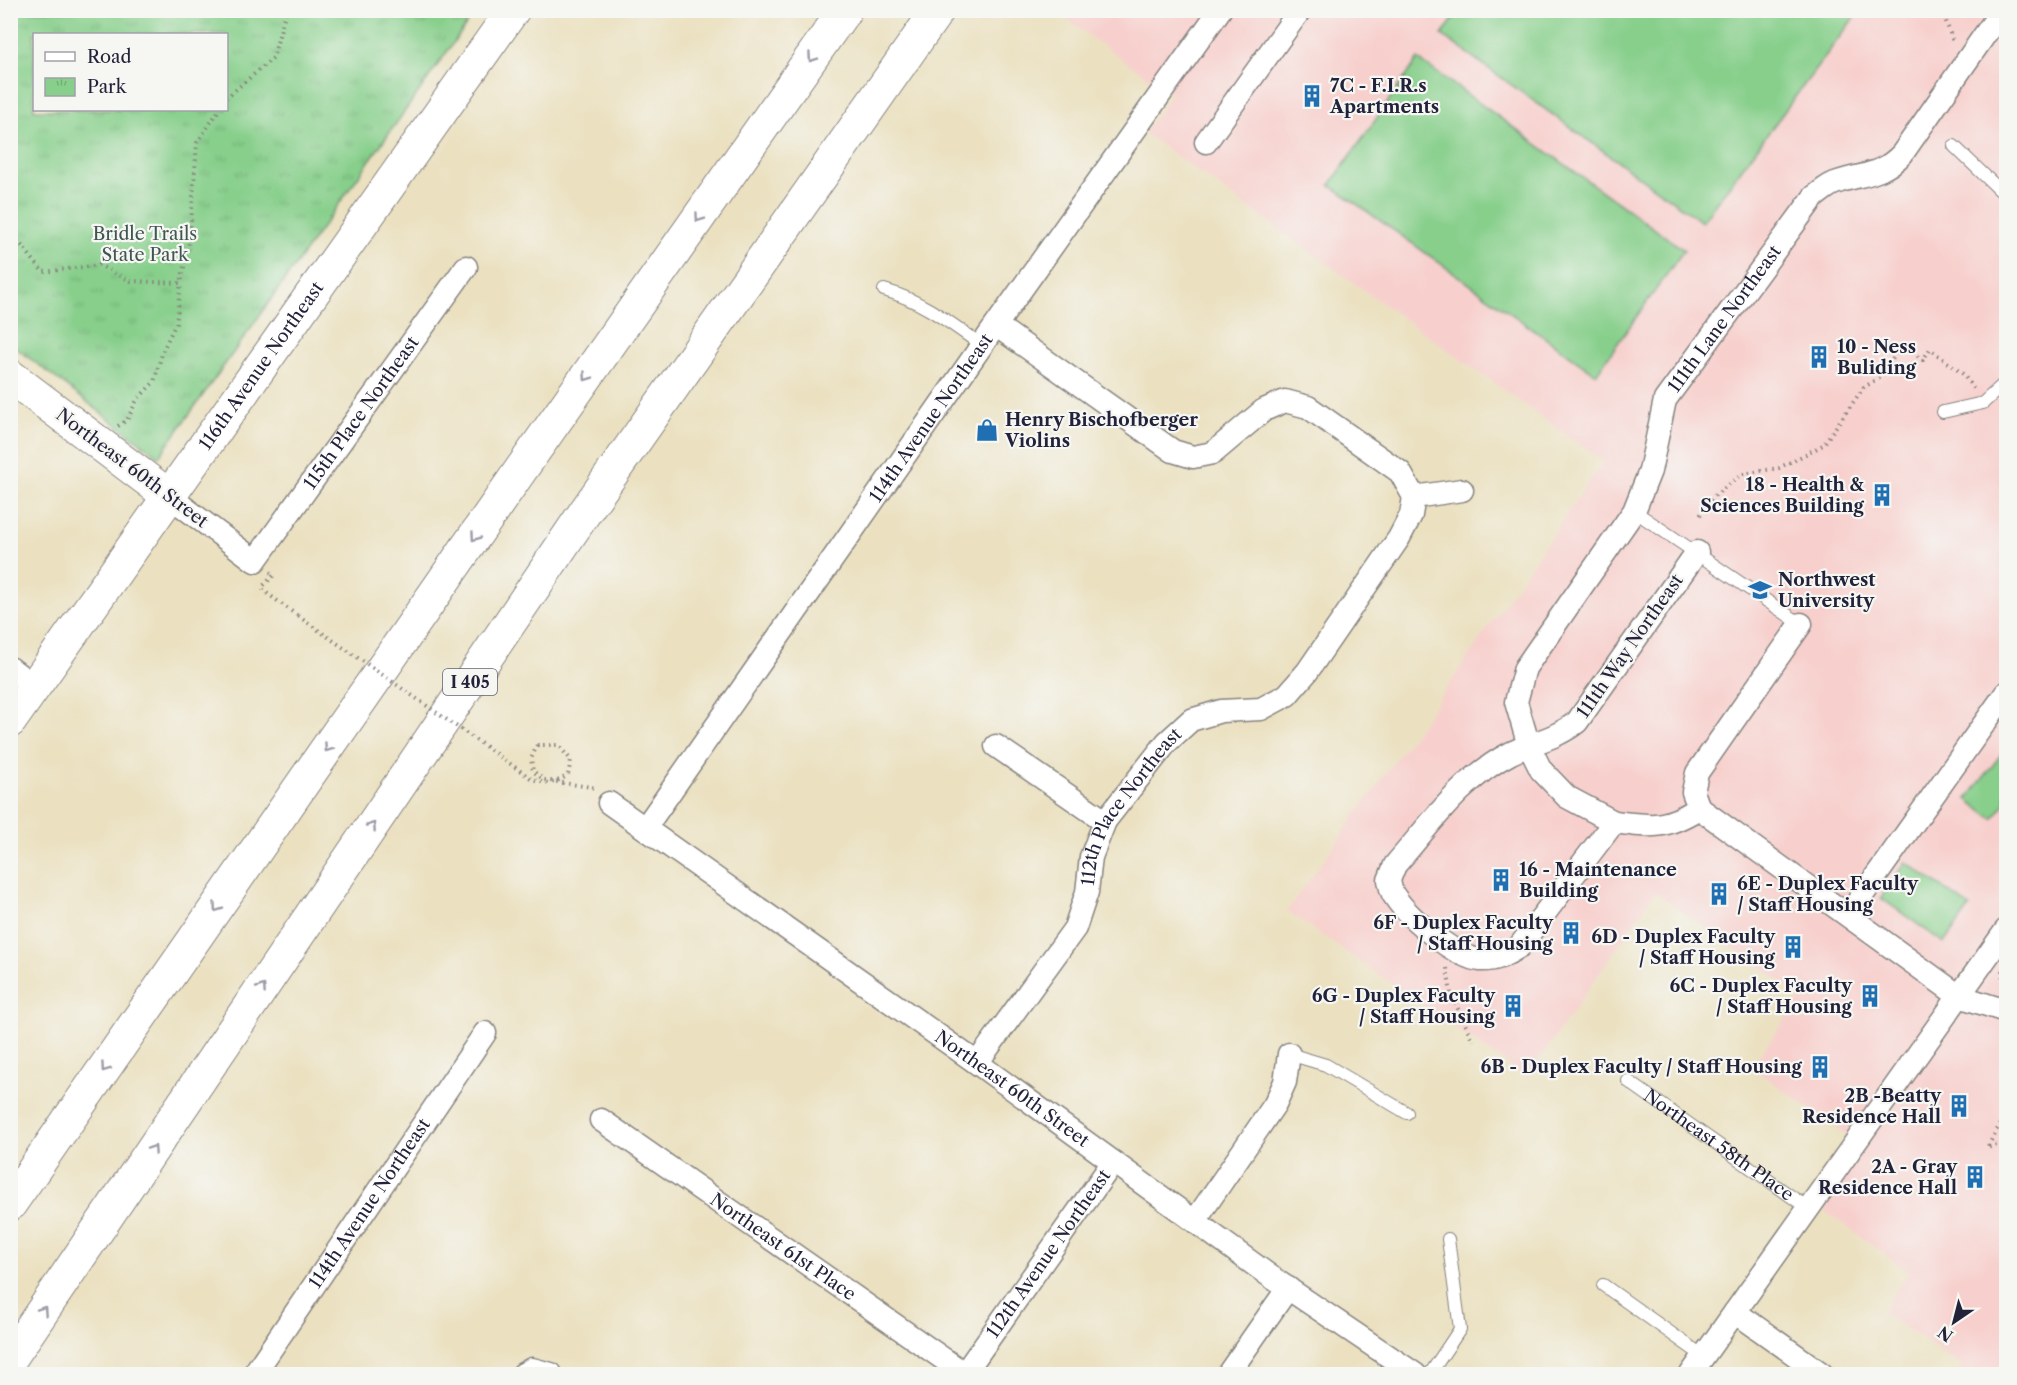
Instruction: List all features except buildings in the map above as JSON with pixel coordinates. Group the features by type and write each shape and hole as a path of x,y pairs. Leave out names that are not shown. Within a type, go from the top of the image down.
{"main road":[{"name":"116th Avenue Northeast","path":"10,722 23,677 169,496 513,10"},
{"path":"10,1204 520,471 845,10"},
{"name":"I 405","path":"10,1359 588,509 938,10"},
{"name":"Northeast 60th Street","path":"10,376 169,496"}],"street":[{"name":"114th Avenue Northeast","path":"645,828 1220,10"},
{"path":"1206,142 1300,10"},
{"name":"111th Lane Northeast","path":"1614,822 1567,797 1541,770 1529,746 1516,702 1525,668 1634,511 1650,471 1665,399 1814,197 1836,182 1866,176 1891,166 1902,154 2002,10"},
{"name":"115th Place Northeast","path":"255,561 466,267"},
{"path":"997,326 1173,451 1193,458 1213,453 1264,410 1285,401 1308,407 1400,472 1414,497 1462,490"},
{"name":"Northeast 60th Street","path":"169,496 255,561"},
{"name":"112th Place Northeast","path":"977,1063 1074,928 1087,892 1091,857 1105,821 1167,742 1191,720 1221,711 1262,710 1287,695 1307,672 1399,538 1411,515 1414,497"},
{"name":"111th Way Northeast","path":"1614,822 1519,947 1501,958 1479,960 1455,952 1433,936 1394,897 1389,880 1395,865 1460,790 1475,776 1510,753 1561,735 1577,722 1697,552"},
{"path":"1801,624 1697,773 1693,792 1699,808 1849,914 1959,996 2005,1002"},
{"path":"1849,914 2007,693"},
{"path":"996,746 1105,821"},
{"name":"Northeast 60th Street","path":"608,796 645,828 977,1063 1288,1288 1415,1374"},
{"path":"1614,822 1648,826 1674,823 1699,808"},
{"path":"1697,1365 2007,930"},
{"name":"114th Avenue Northeast","path":"254,1374 485,1033"},
{"path":"1194,1221 1275,1104 1285,1082 1289,1054"},
{"name":"Northeast 61st Place","path":"601,1120 964,1374"},
{"name":"112th Avenue Northeast","path":"964,1374 1113,1162"},
{"path":"1228,1374 1288,1288"},
{"path":"1736,1312 1822,1374"},
{"path":"523,1374 532,1369 551,1374"}],"lane":[{"path":"1954,146 2007,196"},
{"path":"884,290 907,296 934,310 983,346"},
{"path":"1943,412 1983,403 2007,382"},
{"path":"1634,511 1801,624"},
{"path":"1289,1054 1326,1065 1407,1113"},
{"name":"Northeast 58th Place","path":"1628,1081 1809,1209"},
{"path":"1430,1374 1460,1329 1448,1239"},
{"path":"1603,1285 1697,1365"}],"path":[{"path":"228,97 273,58 286,10"},
{"path":"1942,10 1952,39 1972,54"},
{"path":"97,442 127,420 137,400 154,382 163,350 176,323 190,236 197,143 218,111"},
{"path":"10,231 43,272 99,265 130,281 181,283"},
{"path":"1700,515 1713,497 1742,474 1779,468 1823,445 1864,387 1880,378 1902,345 1923,360 1930,349 1963,374"},
{"path":"266,586 262,587 264,591 298,616 532,779 547,784 557,783 568,775 571,760 558,745 537,745 531,759 533,771 544,780 608,796"},
{"path":"1455,952 1448,963 1448,981 1461,1018 1473,1041"},
{"path":"2002,965 2005,1002"},
{"path":"2007,1113 1987,1148 2007,1142"}],"shaded area":[{"name":"Northwest University","path":"1055,11 2006,11 2006,1374 1956,1374 1962,1366 1882,1312 1909,1272 1818,1206 1848,1136 1751,1067 1802,996 1655,892 1527,1078 1287,911 1425,719 1603,461 1144,133 1171,94"}],"green space":[{"name":"Bridle Trails State Park","path":"10,11 476,11 159,457 11,344"},
{"path":"1459,11 1859,11 1702,222 1442,35"},
{"path":"1418,59 1684,250 1596,374 1330,185"},
{"path":"2006,748 2006,802 1993,819 1967,799"},
{"path":"1906,862 1970,907 1944,943 1881,898"}],"place":[{"name":"7C - F.I.R.s Apartments","path":"1312,96"},
{"name":"10 - Ness Buliding","path":"1819,357"},
{"name":"Henry Bischofberger Violins","path":"987,430"},
{"name":"18 - Health & Sciences Building","path":"1882,495"},
{"name":"Northwest University","path":"1760,590"},
{"name":"16 - Maintenance Building","path":"1501,880"},
{"name":"6E - Duplex Faculty / Staff Housing","path":"1719,894"},
{"name":"6F - Duplex Faculty / Staff Housing","path":"1571,933"},
{"name":"6D - Duplex Faculty / Staff Housing","path":"1793,947"},
{"name":"6C - Duplex Faculty / Staff Housing","path":"1870,996"},
{"name":"6G - Duplex Faculty / Staff Housing","path":"1513,1006"},
{"name":"6B - Duplex Faculty / Staff Housing","path":"1820,1067"},
{"name":"2B -Beatty Residence Hall","path":"1959,1106"},
{"name":"2A - Gray Residence Hall","path":"1975,1177"}]}
